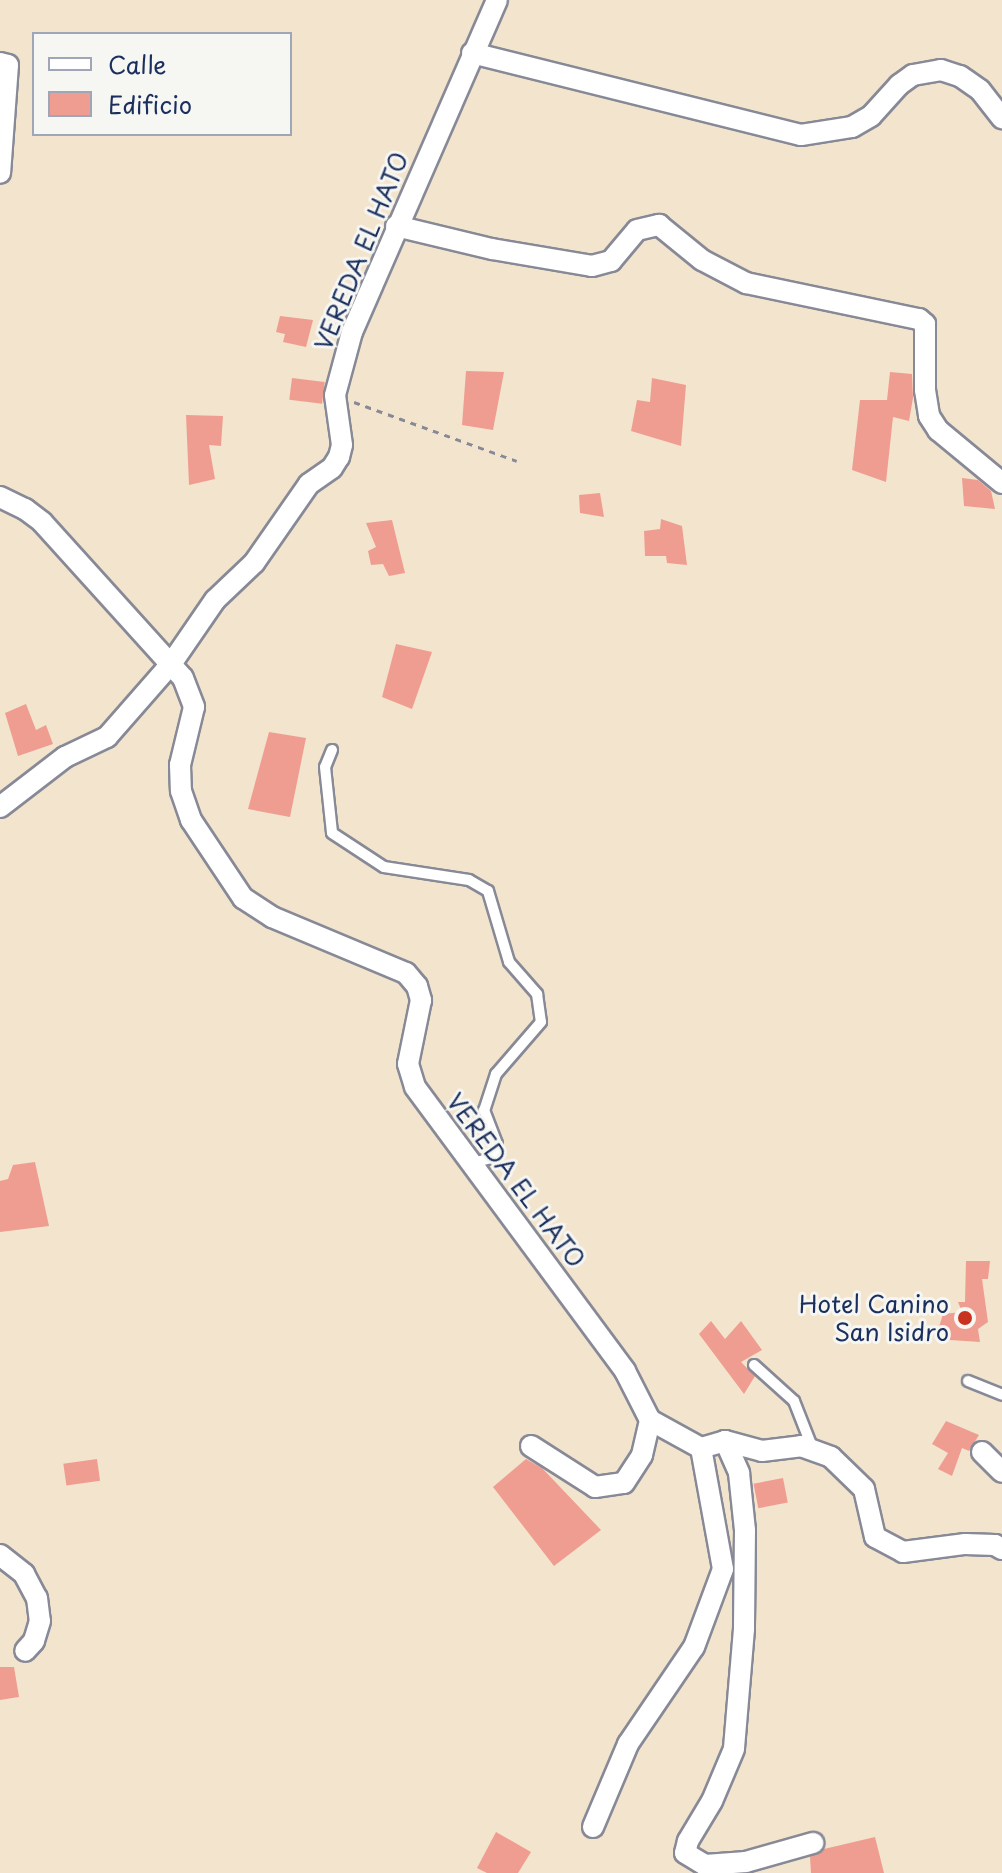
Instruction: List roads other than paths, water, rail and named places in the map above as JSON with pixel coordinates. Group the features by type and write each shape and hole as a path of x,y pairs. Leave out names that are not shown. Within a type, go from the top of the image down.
{"street":[{"name":"VEREDA EL HATO","path":"0,807 65,757 107,737 171,664 215,600 254,563 309,484 332,468 339,457 342,445 335,395 352,332 497,0"},
{"path":"472,53 801,135 852,127 871,116 899,85 913,75 941,70 960,76 980,90 1002,118"},
{"path":"0,63 8,65 0,173"},
{"path":"396,226 492,249 592,266 611,261 637,230 659,225 702,260 746,283 919,319 925,324 925,390 929,416 938,430 1002,483"},
{"name":"VEREDA EL HATO","path":"0,497 42,522 171,664 189,689 194,707 180,765 181,791 191,820 243,898 272,917 406,973 417,986 421,1000 408,1064 415,1087 625,1371 650,1420"},
{"path":"531,1446 595,1487 624,1483 642,1455 650,1420 701,1448 725,1441 762,1451 812,1447 851,1472 864,1489 875,1537 903,1552 965,1544 995,1545 1002,1549"},
{"path":"725,1441 739,1473 745,1530 744,1629 734,1749 712,1801 688,1841 685,1853 705,1865 746,1862 813,1843"},
{"path":"593,1827 628,1744 694,1647 723,1569 701,1448"},
{"path":"982,1452 1002,1472"},
{"path":"0,1555 24,1574 37,1598 40,1621 34,1641 25,1651"}],"lane":[{"path":"332,750 325,767 332,833 384,867 469,880 488,891 509,962 537,994 541,1022 496,1074 484,1110 497,1144 495,1157 472,1163"},
{"path":"754,1365 794,1401 812,1447"},
{"path":"968,1381 1002,1395"}],"place":[{"name":"Hotel Canino San Isidro","path":"965,1318"}]}
